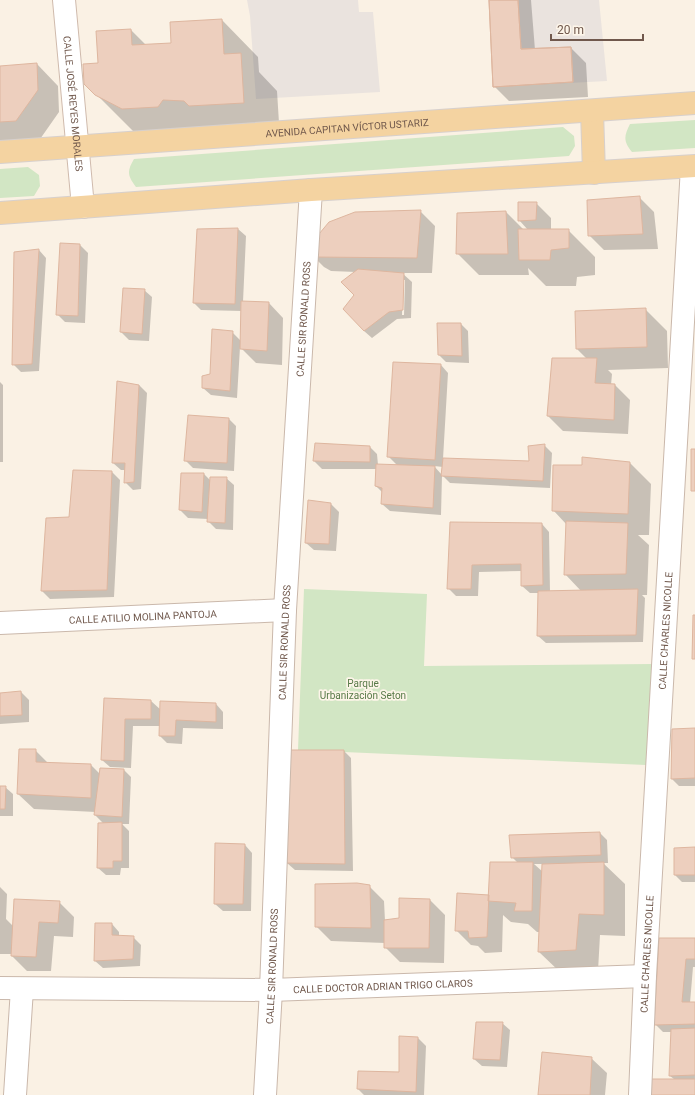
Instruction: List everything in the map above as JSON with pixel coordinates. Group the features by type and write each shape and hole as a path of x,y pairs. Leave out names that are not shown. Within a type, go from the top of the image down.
{"main road":[{"name":"AVENIDA CAPITAN VÍCTOR USTARIZ","path":"0,152 695,103"},
{"path":"592,110 594,173"},
{"path":"0,213 311,190 693,167"}],"street":[{"name":"CALLE JOSÉ REYES MORALES","path":"64,0 83,207"},
{"name":"CALLE CHARLES NICOLLE","path":"640,1095 645,976 693,167"},
{"name":"CALLE SIR RONALD ROSS","path":"265,1095 271,990 285,610 311,190"},
{"name":"CALLE ATILIO MOLINA PANTOJA","path":"0,623 285,610"},
{"name":"CALLE DOCTOR ADRIAN TRIGO CLAROS","path":"0,988 271,990 645,976"},
{"path":"15,1095 22,989"}],"shaded area":[{"path":"247,0 358,0 359,12 373,12 380,92 256,99 250,16"},
{"path":"489,0 599,0 607,81 493,87"}],"green space":[{"path":"695,120 695,148 632,152 627,145 625,138 630,124"},
{"path":"563,127 574,136 575,146 569,156 136,187 129,173 134,159"},
{"path":"28,167 39,175 40,186 34,196 0,198 0,169"},
{"name":"Parque Urbanización Seton","path":"304,589 427,594 424,666 652,664 646,765 298,750"}],"building":[{"path":"489,0 518,0 521,49 571,47 573,82 493,87"},
{"path":"489,0 518,0 521,49 571,47 573,82 493,87"},
{"path":"222,19 224,54 241,53 244,103 189,106 184,101 163,100 158,107 122,109 95,95 84,84 83,64 98,63 96,31 131,29 132,45 171,43 170,22"},
{"path":"37,63 38,90 16,121 0,122 0,66"},
{"path":"640,196 643,234 588,236 587,200"},
{"path":"518,202 537,202 536,220 518,221"},
{"path":"421,210 417,258 315,257 314,240 329,222 355,212"},
{"path":"506,211 508,254 456,254 457,213"},
{"path":"238,228 235,304 193,303 197,229"},
{"path":"518,229 569,229 569,248 551,250 550,260 519,260"},
{"path":"60,243 80,244 78,316 56,315"},
{"path":"39,249 32,364 12,365 14,252"},
{"path":"358,269 404,273 403,310 389,312 364,331 343,309 354,295 341,282"},
{"path":"123,288 145,289 142,334 120,332"},
{"path":"241,301 269,302 267,351 240,349"},
{"path":"646,308 647,347 576,349 575,311"},
{"path":"437,323 461,323 462,356 438,355"},
{"path":"212,329 233,331 230,391 202,388 202,376 210,374"},
{"path":"552,358 597,358 595,383 615,384 614,420 547,416"},
{"path":"393,362 441,364 435,460 387,457"},
{"path":"117,381 139,385 134,482 124,483 125,463 112,463"},
{"path":"188,415 229,418 227,463 184,461"},
{"path":"315,443 370,446 370,462 313,461"},
{"path":"545,444 543,481 441,476 443,458 529,461 528,446"},
{"path":"691,449 695,449 695,491 691,491"},
{"path":"582,457 630,462 628,514 552,511 553,465 582,465"},
{"path":"376,464 435,466 433,508 381,504 382,488 375,486"},
{"path":"73,470 112,471 107,590 41,591 46,518 69,517"},
{"path":"181,473 204,473 202,512 179,510"},
{"path":"210,477 227,477 225,523 207,522"},
{"path":"308,500 331,503 329,544 305,543"},
{"path":"566,521 628,523 626,574 564,575"},
{"path":"450,522 542,523 543,585 521,586 521,564 472,565 471,589 447,589"},
{"path":"638,589 636,635 537,636 538,591"},
{"path":"693,615 695,615 695,659 692,659"},
{"path":"21,691 22,715 0,716 0,693"},
{"path":"104,698 151,700 151,719 125,719 124,761 101,760"},
{"path":"160,701 216,703 216,722 176,720 175,736 159,736"},
{"path":"695,728 695,778 671,779 672,729"},
{"path":"19,749 36,749 36,762 91,764 91,798 17,794"},
{"path":"290,750 344,750 345,864 286,863"},
{"path":"100,768 124,769 122,817 94,815"},
{"path":"0,786 6,786 5,809 0,809"},
{"path":"122,822 122,861 113,861 113,868 97,868 98,823"},
{"path":"600,832 601,855 511,858 509,835"},
{"path":"215,843 245,844 243,904 214,904"},
{"path":"695,847 695,875 674,875 674,848"},
{"path":"490,862 533,862 532,911 514,911 516,903 488,901"},
{"path":"604,862 604,915 579,914 576,950 538,952 542,864"},
{"path":"357,883 370,885 371,928 315,927 315,884"},
{"path":"457,893 489,895 487,937 469,938 468,931 455,931"},
{"path":"399,898 430,899 429,948 384,948 384,920 399,918"},
{"path":"14,899 60,901 58,923 39,922 36,957 11,956"},
{"path":"95,923 112,923 112,935 134,936 133,959 94,961"},
{"path":"659,938 695,938 695,959 686,959 682,1002 695,1002 695,1024 654,1025"},
{"path":"476,1022 503,1022 500,1060 473,1059"},
{"path":"695,1028 695,1075 669,1076 671,1029"},
{"path":"399,1036 418,1037 416,1092 357,1089 358,1071 399,1072"},
{"path":"542,1052 592,1057 590,1095 538,1095"},
{"path":"645,1079 695,1079 695,1095 644,1095"}]}
